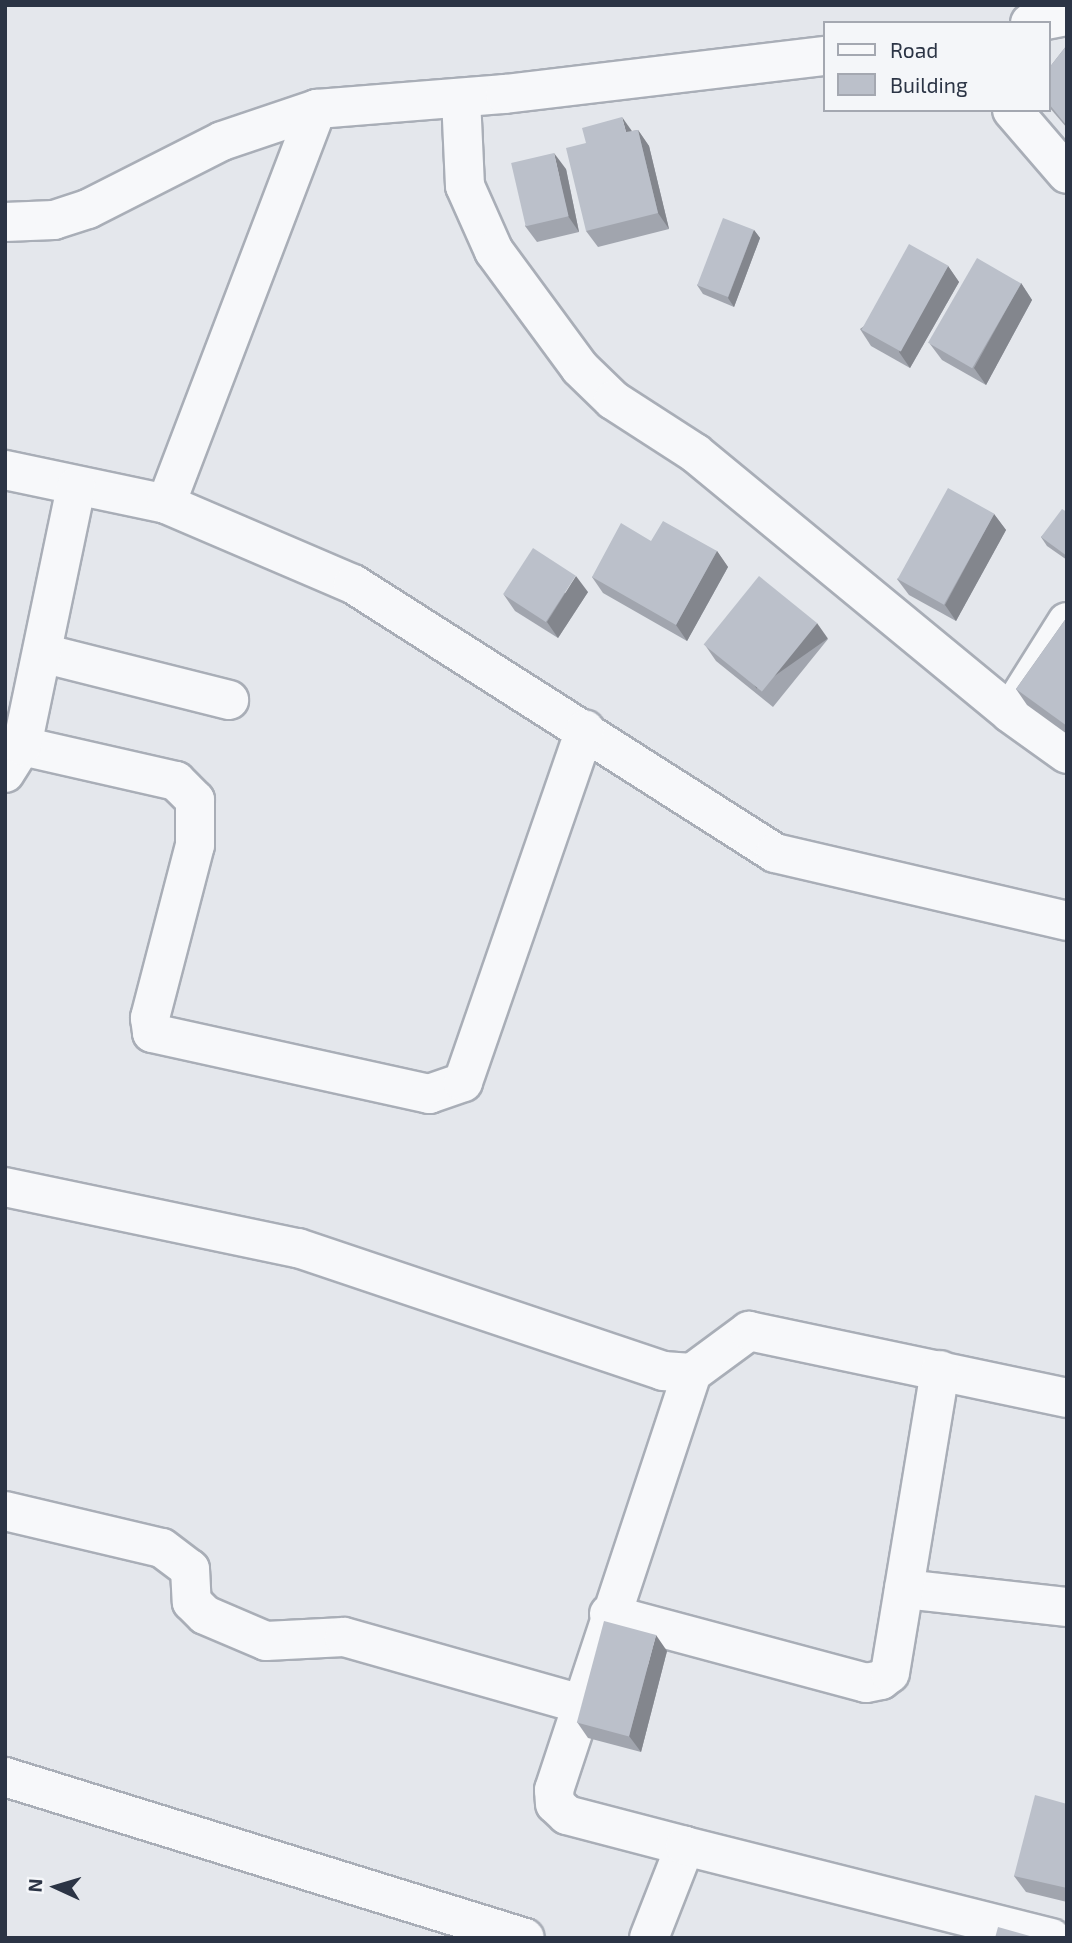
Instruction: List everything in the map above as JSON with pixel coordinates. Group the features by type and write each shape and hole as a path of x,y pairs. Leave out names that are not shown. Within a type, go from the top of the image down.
{"street":[{"path":"5,222 54,220 88,209 222,141 317,109 461,98 824,56"},
{"path":"461,98 465,186 494,251 580,368 613,400 695,453 1010,713 1067,754"},
{"path":"166,504 317,109"},
{"path":"1015,112 1067,174"},
{"path":"5,470 166,504 353,584 585,729 775,853 1065,910"},
{"path":"76,487 42,653 13,759 176,781 195,800 195,845 150,1018 152,1032 429,1094 463,1082 585,729"},
{"path":"1010,713 1067,622"},
{"path":"42,653 229,700"},
{"path":"5,1187 298,1248 663,1371 692,1373"},
{"path":"1052,1938 567,1815 555,1804 580,1704 692,1373 749,1331 1067,1398"},
{"path":"609,1614 866,1683 890,1672 940,1370"},
{"path":"5,1511 162,1548 190,1569 192,1602 205,1615 266,1641 344,1637 580,1704"},
{"path":"904,1589 1067,1607"},
{"path":"5,1777 525,1938"},
{"path":"649,1938 685,1846"}],"building":[{"path":"1067,45 1067,126 1051,106 1051,65"},
{"path":"622,117 626,132 638,130 658,213 586,231 566,148 586,143 582,128"},
{"path":"554,153 569,216 526,226 511,163"},
{"path":"723,218 754,230 728,297 697,285"},
{"path":"909,244 948,266 901,352 861,330"},
{"path":"977,258 1021,283 972,368 928,343"},
{"path":"948,488 994,514 944,605 898,579"},
{"path":"1062,509 1067,512 1067,556 1041,537"},
{"path":"663,521 717,551 676,625 592,577 621,523 651,541"},
{"path":"533,548 576,576 546,622 503,594"},
{"path":"759,576 817,623 762,692 704,644"},
{"path":"1067,617 1067,726 1016,689"},
{"path":"604,1621 656,1635 629,1736 577,1722"},
{"path":"1035,1795 1067,1804 1067,1888 1014,1876"},
{"path":"998,1927 1037,1938 995,1938"}]}
